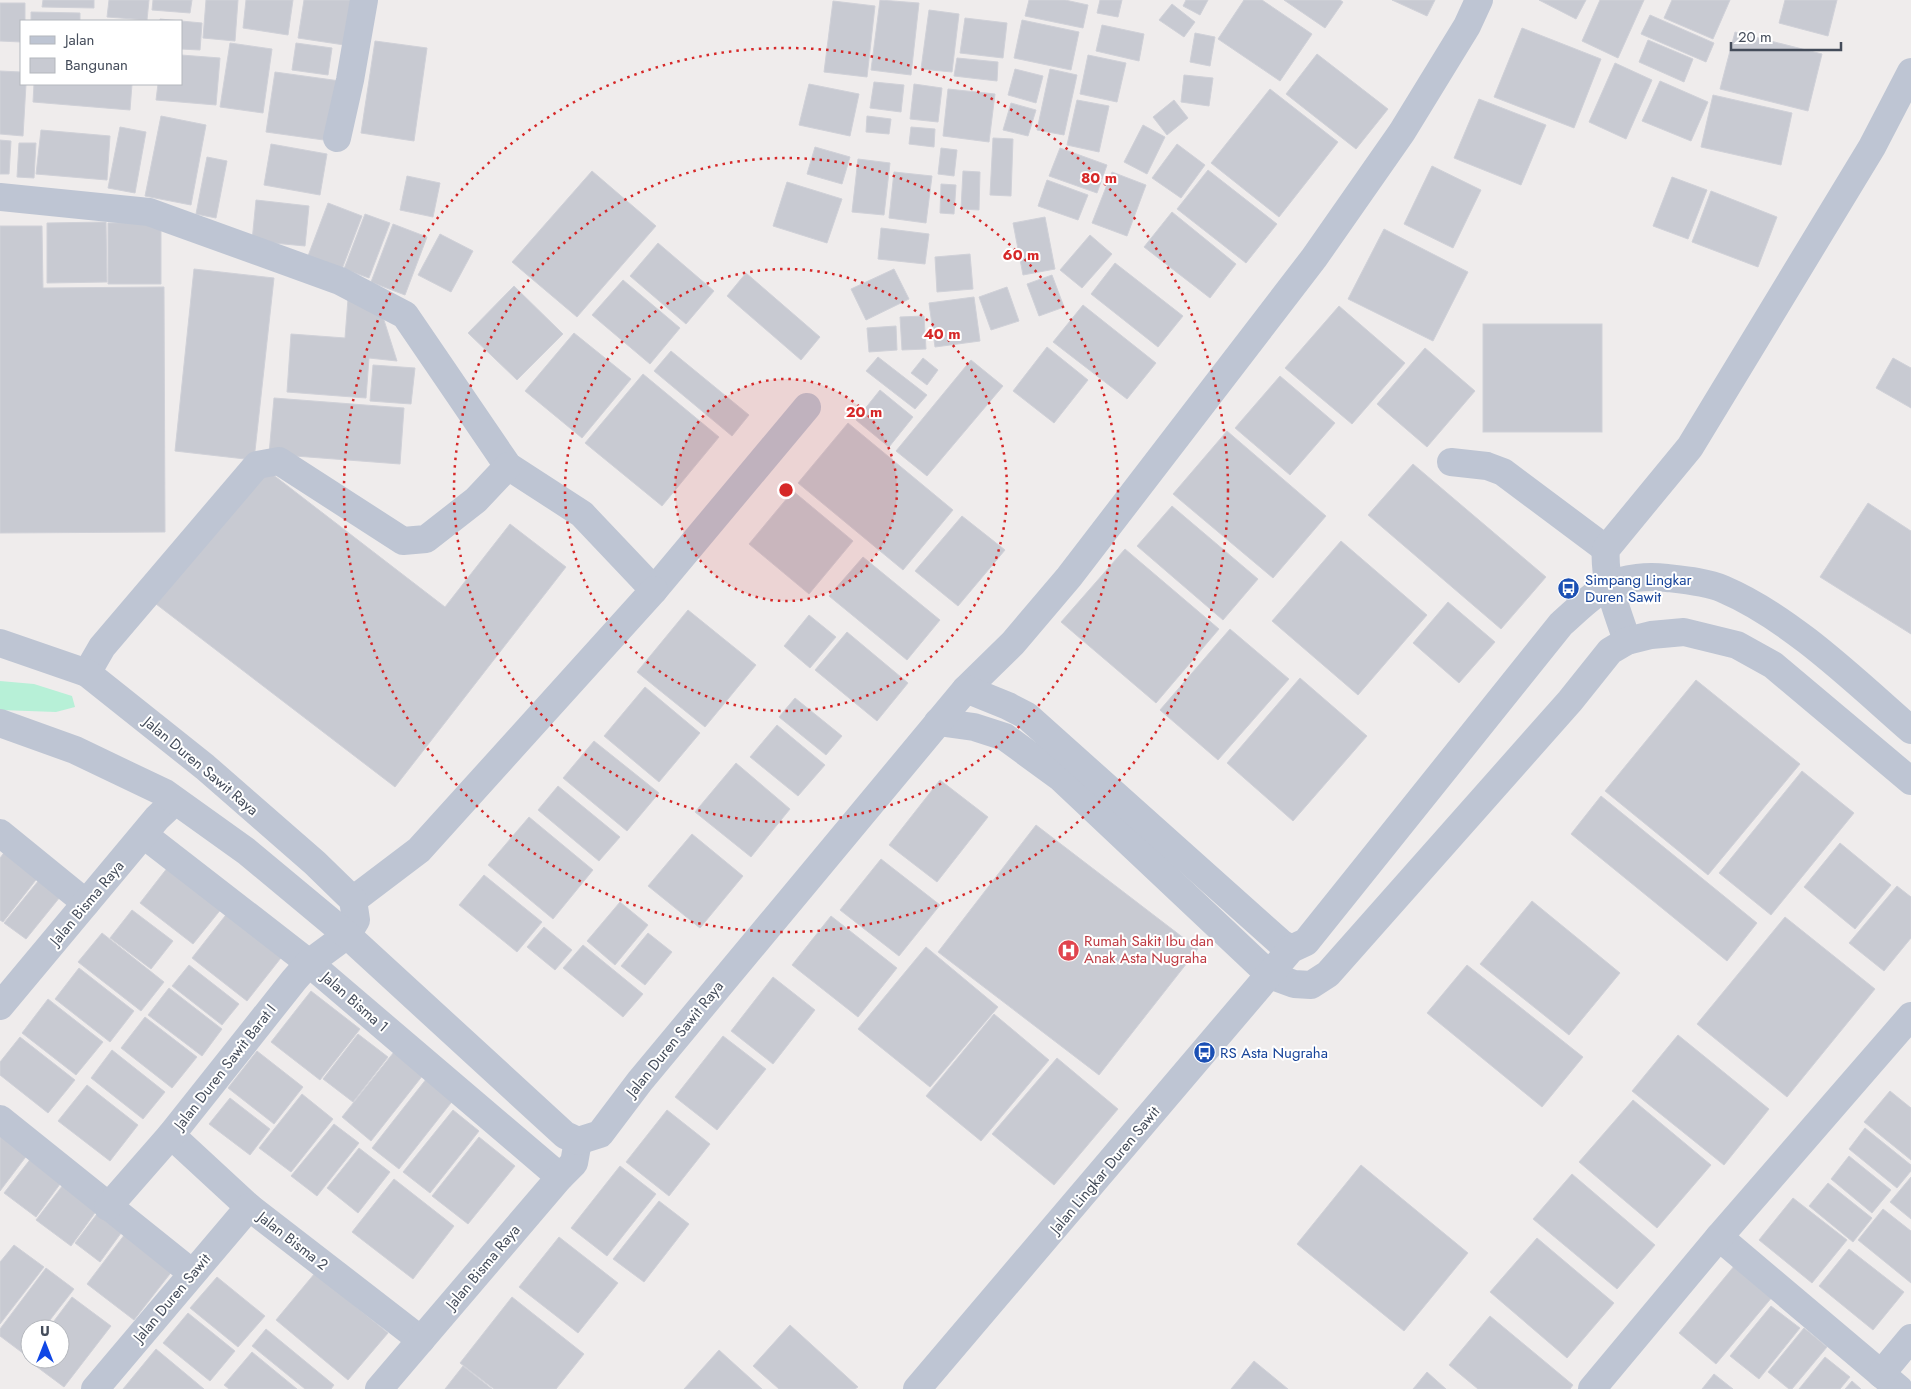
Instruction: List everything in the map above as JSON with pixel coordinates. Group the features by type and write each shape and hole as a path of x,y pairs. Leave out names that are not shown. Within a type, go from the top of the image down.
{"street":[{"path":"337,138 350,80 364,0"},
{"name":"Jalan Duren Sawit Raya","path":"578,1141 600,1134 640,1081 938,722 966,689 1013,643 1069,577 1314,258 1402,132 1467,26 1479,0"},
{"path":"1627,641 1604,564 1606,549 1690,447 1872,147 1911,72"},
{"path":"0,196 150,212 348,285 405,315 508,466 582,514 654,590"},
{"path":"347,935 356,920 353,900 419,850 654,590 808,407"},
{"path":"87,673 102,646 257,465 279,461 403,541 426,540 476,500 508,466"},
{"path":"1451,462 1487,466 1503,472 1606,549"},
{"path":"1609,585 1634,579 1658,577 1687,580 1722,588 1755,606 1826,657 1911,730"},
{"name":"Jalan Lingkar Duren Sawit","path":"917,1389 1291,949 1306,942 1561,624 1588,599 1609,585"},
{"path":"938,722 974,727 1005,737 1061,778 1270,975 1294,984 1311,985 1328,974 1564,708 1610,651 1627,641 1652,635 1684,632 1736,645 1773,666 1911,781"},
{"name":"Jalan Duren Sawit Raya","path":"0,643 87,673 205,767 315,863 353,900"},
{"path":"966,689 1027,716 1280,942 1291,949"},
{"path":"0,724 75,750 165,793 246,851 347,935 565,1135 578,1141"},
{"name":"Jalan Bisma Raya","path":"0,1006 158,818 175,801"},
{"path":"0,833 86,903"},
{"name":"Jalan Bisma 1","path":"144,836 309,963 560,1177"},
{"name":"Jalan Duren Sawit Barat I","path":"108,1207 171,1135 309,963 347,935"},
{"path":"1592,1389 1719,1237 1911,1016"},
{"path":"0,1119 192,1273"},
{"name":"Jalan Bisma 2","path":"171,1135 249,1207 421,1340"},
{"name":"Jalan Bisma Raya","path":"379,1389 574,1163 578,1141"},
{"name":"Jalan Duren Sawit","path":"95,1389 249,1207"},
{"path":"1719,1237 1890,1381 1911,1338"}],"green space":[{"path":"0,681 34,684 72,696 75,707 56,712 0,710"}],"building":[{"path":"43,0 94,0 94,8 42,7"},
{"path":"109,0 149,0 147,20 107,17"},
{"path":"153,0 192,0 190,13 152,10"},
{"path":"206,0 238,0 235,41 203,38"},
{"path":"246,0 293,0 288,35 243,28"},
{"path":"304,0 358,0 351,46 298,38"},
{"path":"880,0 919,3 911,75 871,70"},
{"path":"1029,0 1065,0 1088,5 1083,28 1025,16"},
{"path":"1100,0 1122,0 1118,17 1097,13"},
{"path":"1186,0 1208,0 1200,15 1183,6"},
{"path":"1244,0 1262,0 1312,34 1280,81 1218,39"},
{"path":"1284,0 1340,0 1343,2 1325,28"},
{"path":"1392,0 1435,0 1427,16"},
{"path":"1539,0 1586,0 1576,19"},
{"path":"1600,0 1644,0 1618,58 1582,41"},
{"path":"1672,0 1730,0 1713,39 1664,18"},
{"path":"1785,0 1837,0 1828,36 1779,23"},
{"path":"833,1 875,6 867,77 824,72"},
{"path":"0,3 25,3 25,20 20,20 20,42 0,41"},
{"path":"1172,4 1195,22 1184,37 1159,20"},
{"path":"929,10 959,14 952,72 921,69"},
{"path":"31,12 80,13 80,20 31,20"},
{"path":"1650,15 1714,43 1706,62 1641,34"},
{"path":"965,18 1007,23 1003,58 960,53"},
{"path":"1022,20 1079,32 1071,70 1014,58"},
{"path":"182,21 202,23 200,50 182,49"},
{"path":"1102,25 1144,34 1139,61 1096,51"},
{"path":"1522,28 1601,59 1574,128 1494,97"},
{"path":"1735,32 1822,54 1808,111 1720,89"},
{"path":"1195,33 1215,37 1210,66 1190,62"},
{"path":"1648,40 1693,59 1684,82 1639,62"},
{"path":"375,41 427,48 414,141 361,133"},
{"path":"230,43 272,49 263,113 220,107"},
{"path":"296,43 332,48 328,75 292,70"},
{"path":"1317,54 1388,109 1356,149 1286,94"},
{"path":"182,55 220,58 216,105 156,100 158,85 182,85"},
{"path":"1088,55 1126,63 1117,102 1080,94"},
{"path":"957,58 998,62 997,81 954,76"},
{"path":"1615,63 1652,80 1626,139 1589,122"},
{"path":"1015,69 1043,76 1036,103 1008,95"},
{"path":"1050,69 1077,75 1064,135 1037,130"},
{"path":"0,71 20,72 20,85 26,85 23,136 0,134"},
{"path":"275,72 340,81 331,141 266,132"},
{"path":"1184,75 1213,78 1209,106 1181,102"},
{"path":"1660,81 1708,102 1691,141 1642,121"},
{"path":"874,82 904,85 901,112 870,108"},
{"path":"809,84 859,94 850,136 799,125"},
{"path":"914,84 942,88 938,122 910,119"},
{"path":"34,85 132,85 130,110 33,102"},
{"path":"948,89 995,94 989,142 943,136"},
{"path":"1270,89 1338,142 1279,217 1211,163"},
{"path":"1713,95 1792,113 1781,165 1701,147"},
{"path":"1479,99 1546,125 1521,185 1454,158"},
{"path":"1077,100 1109,106 1099,152 1067,145"},
{"path":"1174,100 1188,118 1167,135 1153,117"},
{"path":"1011,103 1036,110 1028,136 1003,130"},
{"path":"161,116 206,125 191,205 145,196"},
{"path":"867,116 891,119 889,134 866,132"},
{"path":"1143,125 1165,137 1147,174 1124,162"},
{"path":"120,127 146,132 135,193 108,188"},
{"path":"911,127 935,129 934,147 909,144"},
{"path":"41,130 110,136 107,180 36,174"},
{"path":"993,138 1013,139 1011,196 990,195"},
{"path":"0,140 11,141 9,174 0,174"},
{"path":"19,143 36,143 34,178 17,177"},
{"path":"271,144 327,154 320,195 264,185"},
{"path":"1177,144 1205,165 1181,198 1152,178"},
{"path":"815,147 850,157 842,184 807,174"},
{"path":"941,148 957,150 954,176 938,174"},
{"path":"1060,148 1107,165 1097,193 1049,176"},
{"path":"207,157 227,161 216,218 196,214"},
{"path":"858,159 890,163 884,215 852,212"},
{"path":"1432,166 1481,190 1453,248 1404,224"},
{"path":"1208,170 1277,224 1246,263 1177,209"},
{"path":"592,171 656,226 577,317 512,262"},
{"path":"963,171 980,172 979,210 961,209"},
{"path":"894,172 932,176 926,223 889,218"},
{"path":"1112,172 1146,185 1127,236 1092,223"},
{"path":"407,176 440,183 433,217 400,210"},
{"path":"1672,177 1707,190 1688,239 1653,226"},
{"path":"1047,180 1088,195 1078,220 1038,206"},
{"path":"787,182 842,199 827,243 773,226"},
{"path":"941,184 956,185 954,214 940,213"},
{"path":"1711,191 1777,217 1758,267 1692,242"},
{"path":"256,200 309,206 305,246 252,241"},
{"path":"328,203 362,216 342,269 308,256"},
{"path":"1172,212 1236,264 1210,298 1144,247"},
{"path":"365,214 390,223 369,278 344,269"},
{"path":"1045,217 1055,269 1023,275 1013,223"},
{"path":"106,222 107,282 47,283 47,223"},
{"path":"161,222 161,284 108,284 108,223"},
{"path":"393,224 427,237 405,295 371,282"},
{"path":"0,226 42,226 43,288 164,287 165,532 0,533"},
{"path":"881,228 929,234 925,264 878,259"},
{"path":"1384,229 1468,272 1433,341 1348,299"},
{"path":"440,234 473,251 451,292 418,275"},
{"path":"1090,235 1112,254 1082,288 1060,270"},
{"path":"658,243 714,291 686,324 630,276"},
{"path":"970,254 973,289 937,292 935,257"},
{"path":"1115,263 1183,316 1158,347 1091,294"},
{"path":"194,269 274,278 254,460 175,451"},
{"path":"894,269 909,299 866,320 851,289"},
{"path":"746,273 820,337 801,360 727,296"},
{"path":"1052,275 1064,307 1039,316 1027,284"},
{"path":"623,280 680,328 650,364 592,315"},
{"path":"514,286 563,334 517,380 468,333"},
{"path":"1007,287 1019,321 991,330 979,297"},
{"path":"974,297 980,341 935,347 929,303"},
{"path":"348,299 383,317 397,361 369,358 366,398 287,392 291,334 345,338"},
{"path":"1083,305 1156,363 1127,399 1053,342"},
{"path":"1339,306 1405,363 1352,424 1285,368"},
{"path":"924,316 926,349 902,350 900,317"},
{"path":"1483,324 1602,324 1602,432 1483,432"},
{"path":"896,326 897,350 869,352 867,328"},
{"path":"574,333 631,379 582,438 525,391"},
{"path":"1047,347 1088,380 1054,423 1013,391"},
{"path":"1425,348 1475,391 1427,447 1377,404"},
{"path":"671,351 749,415 732,436 654,371"},
{"path":"878,357 927,395 915,409 866,371"},
{"path":"923,358 938,370 927,385 911,373"},
{"path":"1893,358 1911,368 1911,408 1876,388"},
{"path":"971,360 1003,386 927,476 896,451"},
{"path":"373,365 415,368 411,404 370,401"},
{"path":"643,374 719,437 662,506 585,443"},
{"path":"1280,376 1335,423 1290,475 1235,428"},
{"path":"880,390 913,417 889,447 856,420"},
{"path":"274,398 404,408 400,464 269,454"},
{"path":"848,423 953,510 903,570 798,483"},
{"path":"1227,431 1326,516 1273,578 1173,494"},
{"path":"1413,464 1546,577 1501,629 1368,515"},
{"path":"263,467 445,607 510,524 566,567 395,787 156,604"},
{"path":"793,491 853,541 809,594 749,544"},
{"path":"1868,503 1911,531 1911,634 1820,577"},
{"path":"1172,506 1258,579 1223,620 1137,546"},
{"path":"962,516 1005,550 958,606 915,571"},
{"path":"1341,541 1427,615 1358,695 1272,621"},
{"path":"1125,549 1219,629 1156,703 1061,622"},
{"path":"863,557 940,620 907,660 829,596"},
{"path":"1448,602 1495,642 1459,683 1413,643"},
{"path":"688,610 756,665 705,727 637,672"},
{"path":"809,615 836,637 810,668 784,646"},
{"path":"1230,629 1289,679 1218,760 1160,710"},
{"path":"847,632 908,683 877,721 815,670"},
{"path":"1300,678 1367,736 1293,821 1227,763"},
{"path":"1696,680 1800,764 1708,875 1605,791"},
{"path":"645,687 700,733 659,782 604,736"},
{"path":"795,698 842,736 826,755 779,717"},
{"path":"777,725 825,765 798,796 750,757"},
{"path":"594,741 659,793 627,831 563,778"},
{"path":"736,763 790,809 751,857 695,812"},
{"path":"1802,771 1854,813 1771,915 1719,873"},
{"path":"940,780 988,817 937,882 889,845"},
{"path":"558,786 620,837 599,861 538,810"},
{"path":"1601,796 1757,923 1727,961 1571,834"},
{"path":"529,817 593,870 553,919 488,865"},
{"name":"Rumah Sakit Ibu dan Anak Asta Nugraha","path":"1036,825 1198,949 1099,1075 938,952"},
{"path":"692,834 743,876 700,928 648,886"},
{"path":"1840,843 1891,885 1855,929 1804,887"},
{"path":"6,850 39,876 3,922 0,920 0,858"},
{"path":"881,859 940,905 899,956 840,910"},
{"path":"168,867 222,908 193,944 140,903"},
{"path":"484,875 542,922 517,952 459,905"},
{"path":"39,880 60,897 26,939 4,923"},
{"path":"1897,886 1911,897 1911,938 1884,971 1849,943"},
{"path":"1532,901 1620,973 1569,1035 1480,964"},
{"path":"620,902 648,925 615,965 587,941"},
{"path":"132,910 173,941 151,969 110,938"},
{"path":"229,911 284,954 247,1001 192,958"},
{"path":"831,916 897,968 858,1017 792,965"},
{"path":"1785,917 1875,989 1787,1097 1697,1024"},
{"path":"544,927 572,950 555,970 527,947"},
{"path":"102,933 164,982 141,1011 78,962"},
{"path":"648,933 672,952 645,985 621,966"},
{"path":"583,945 643,994 623,1017 563,968"},
{"path":"926,947 998,1007 930,1087 858,1029"},
{"path":"189,965 239,1004 222,1025 172,986"},
{"path":"1467,965 1583,1057 1542,1107 1427,1013"},
{"path":"79,968 134,1011 110,1042 55,999"},
{"path":"773,977 815,1010 773,1064 731,1031"},
{"path":"169,988 222,1029 202,1056 148,1015"},
{"path":"311,991 360,1029 320,1080 271,1042"},
{"path":"48,999 103,1042 76,1075 22,1033"},
{"path":"994,1014 1049,1060 981,1141 926,1096"},
{"path":"145,1017 197,1057 172,1088 121,1048"},
{"path":"358,1034 388,1057 353,1102 323,1079"},
{"path":"1678,1035 1769,1109 1724,1165 1632,1091"},
{"path":"723,1036 766,1069 717,1130 675,1097"},
{"path":"20,1037 75,1080 48,1113 0,1075 0,1062"},
{"path":"398,1047 427,1070 371,1141 342,1117"},
{"path":"112,1050 165,1092 143,1119 91,1078"},
{"path":"257,1051 303,1087 274,1124 228,1088"},
{"path":"1057,1058 1118,1109 1054,1185 992,1134"},
{"path":"427,1078 454,1099 399,1169 372,1148"},
{"path":"87,1085 138,1125 110,1161 58,1121"},
{"path":"1890,1091 1911,1108 1911,1160 1864,1122"},
{"path":"302,1094 333,1119 291,1172 259,1148"},
{"path":"230,1098 270,1129 250,1155 209,1124"},
{"path":"1633,1100 1711,1165 1657,1228 1579,1162"},
{"path":"453,1110 479,1131 430,1193 403,1172"},
{"path":"667,1110 710,1144 669,1196 626,1162"},
{"path":"334,1124 359,1143 317,1196 291,1176"},
{"path":"1865,1128 1911,1165 1911,1171 1897,1188 1849,1149"},
{"path":"0,1136 28,1154 0,1191"},
{"path":"479,1137 515,1166 468,1224 432,1196"},
{"path":"359,1148 390,1172 358,1213 327,1188"},
{"path":"1849,1156 1891,1190 1872,1213 1831,1179"},
{"path":"32,1157 63,1180 36,1217 4,1193"},
{"path":"1361,1165 1468,1253 1404,1331 1297,1244"},
{"path":"620,1166 656,1194 607,1256 571,1228"},
{"path":"1572,1174 1655,1245 1617,1289 1533,1219"},
{"path":"1911,1177 1911,1219 1890,1202"},
{"path":"394,1179 454,1226 413,1279 352,1232"},
{"path":"1828,1183 1872,1218 1853,1242 1809,1206"},
{"path":"63,1185 97,1210 71,1246 36,1220"},
{"path":"1793,1198 1847,1240 1812,1283 1759,1240"},
{"path":"659,1201 689,1224 644,1282 613,1259"},
{"path":"1883,1209 1911,1231 1911,1283 1858,1240"},
{"path":"100,1210 124,1229 100,1262 75,1243"},
{"path":"125,1234 173,1270 134,1320 87,1284"},
{"path":"559,1237 618,1283 578,1333 519,1287"},
{"path":"1537,1238 1614,1303 1567,1358 1490,1292"},
{"path":"14,1245 44,1267 0,1324 0,1262"},
{"path":"1849,1249 1904,1292 1873,1330 1819,1286"},
{"path":"1735,1265 1773,1296 1716,1364 1679,1333"},
{"path":"46,1268 74,1289 51,1319 20,1319 20,1351 0,1336 0,1329"},
{"path":"315,1273 388,1333 348,1380 276,1320"},
{"path":"217,1277 265,1316 238,1347 190,1308"},
{"path":"72,1297 111,1326 64,1387 40,1369 70,1369 70,1319 56,1319"},
{"path":"512,1297 584,1354 556,1389 494,1389 460,1363"},
{"path":"1771,1306 1800,1328 1759,1379 1730,1356"},
{"path":"188,1313 235,1351 210,1381 163,1343"},
{"path":"1490,1316 1573,1385 1570,1389 1478,1389 1449,1365"},
{"path":"790,1325 858,1387 855,1389 779,1389 753,1366"},
{"path":"1804,1328 1827,1347 1792,1389 1789,1389 1768,1372"},
{"path":"266,1329 334,1385 331,1389 305,1389 252,1346"},
{"path":"156,1349 204,1389 123,1389"},
{"path":"719,1350 762,1389 684,1389"},
{"path":"252,1352 297,1389 229,1389 224,1385"},
{"path":"1825,1357 1850,1377 1840,1389 1799,1389"},
{"path":"1254,1361 1288,1389 1231,1389"},
{"path":"463,1366 492,1389 445,1389"},
{"path":"1427,1372 1446,1389 1413,1389"},
{"path":"1714,1374 1733,1389 1702,1389"},
{"path":"1852,1381 1861,1389 1845,1389"}],"place":[{"name":"Simpang Lingkar Duren Sawit","path":"1569,589"},
{"name":"Rumah Sakit Ibu dan Anak Asta Nugraha","path":"1068,950"},
{"name":"RS Asta Nugraha","path":"1204,1053"}]}
